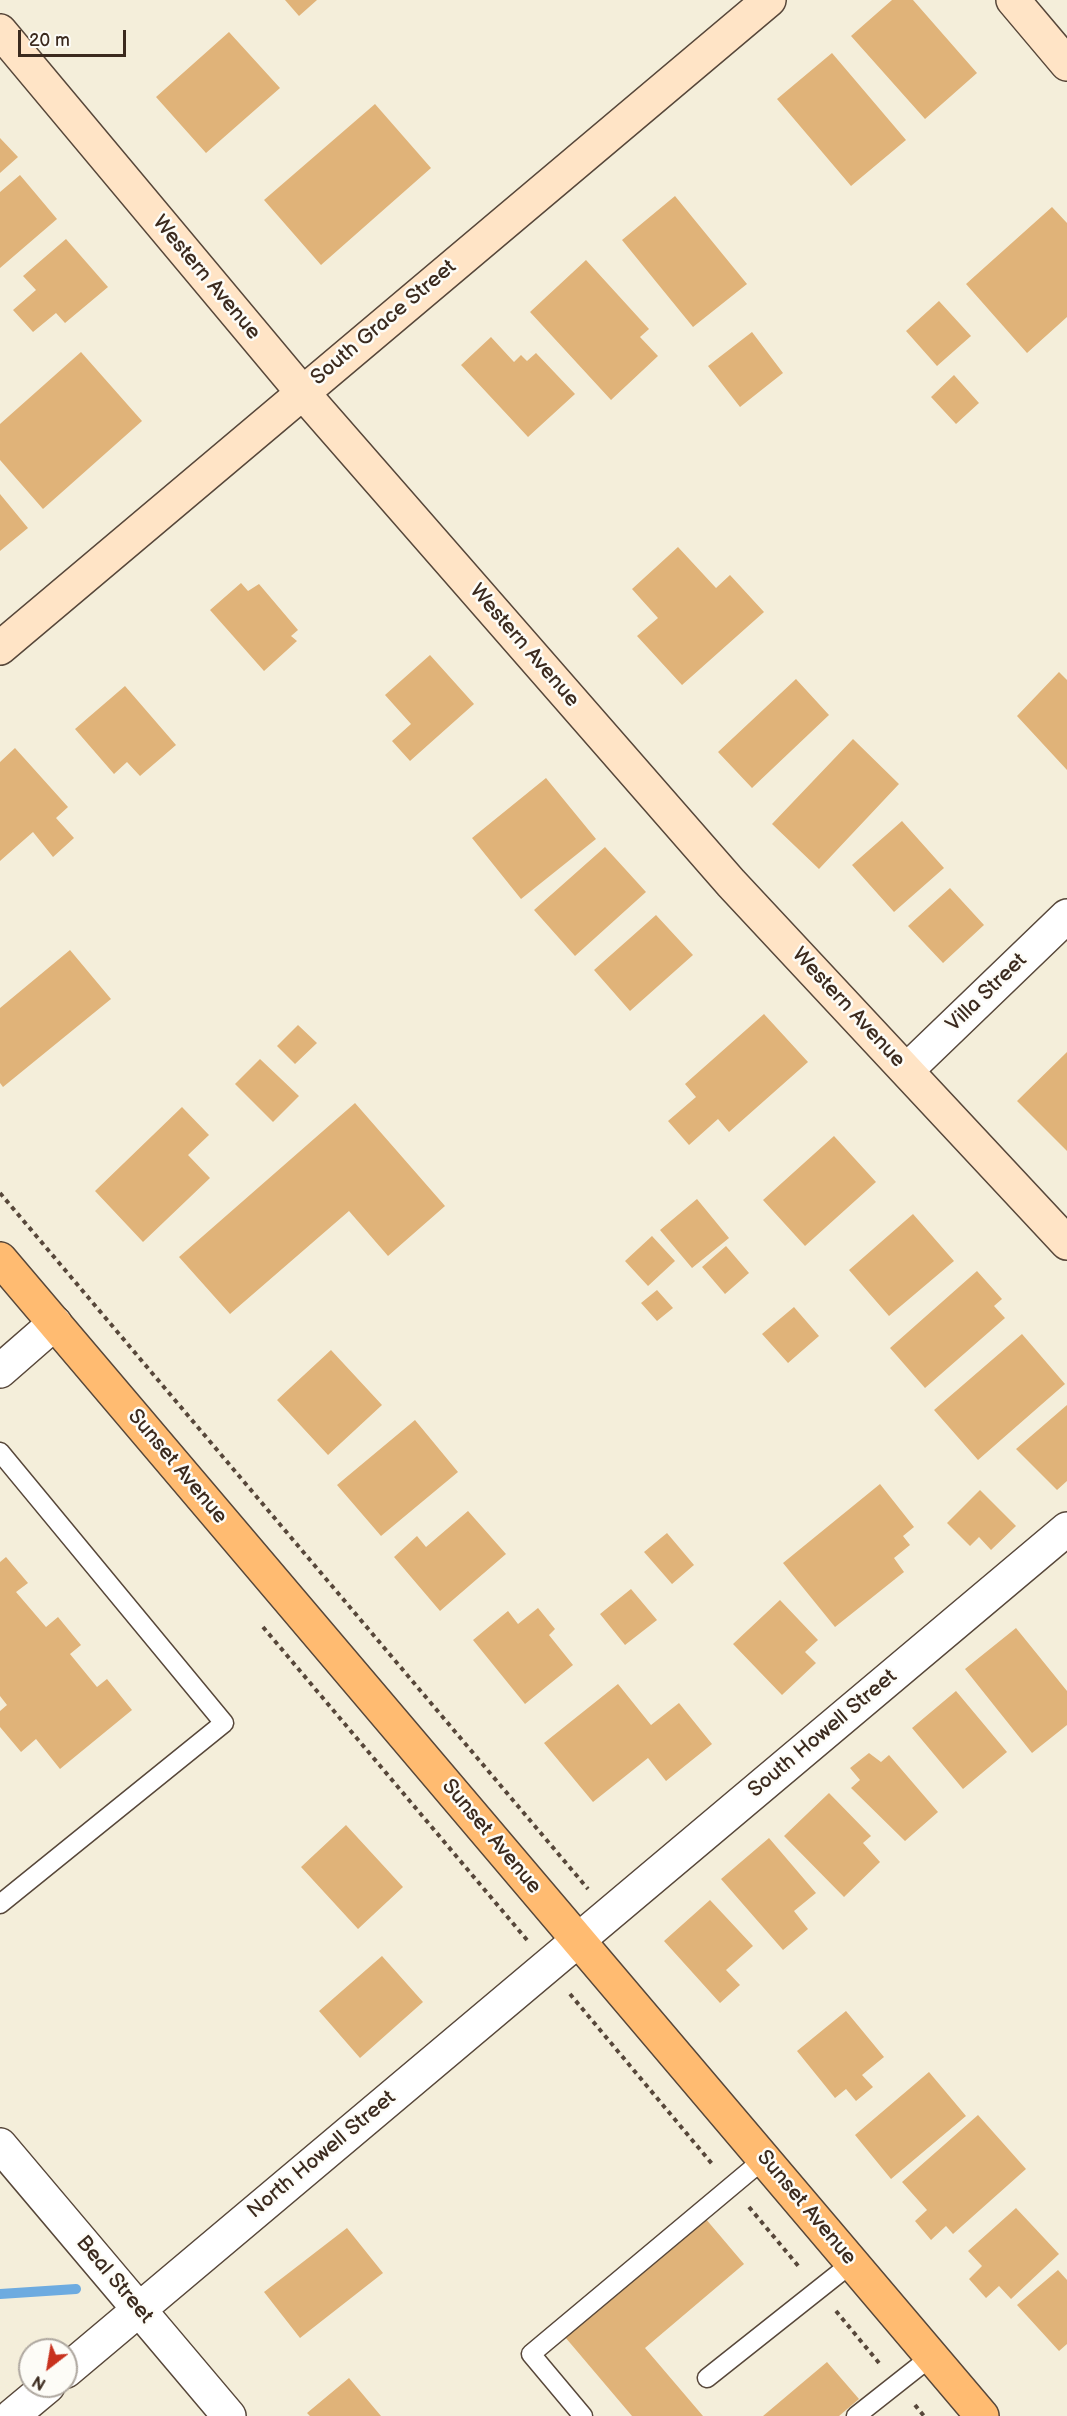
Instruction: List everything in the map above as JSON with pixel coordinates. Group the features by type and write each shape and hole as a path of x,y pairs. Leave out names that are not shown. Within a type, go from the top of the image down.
{"main road":[{"name":"Sunset Avenue","path":"0,1259 982,2416"}],"street":[{"name":"South Grace Street","path":"0,648 769,0"},
{"path":"1013,0 1067,64"},
{"name":"Western Avenue","path":"0,31 302,392 731,883 1067,1243"},
{"name":"Villa Street","path":"907,1070 1067,916"},
{"path":"0,1371 55,1323"},
{"name":"South Howell Street","path":"578,1940 1067,1529"},
{"name":"North Howell Street","path":"78,2361 578,1940"},
{"name":"Beal Street","path":"0,2145 228,2416"},
{"path":"12,2416 34,2398"}],"lane":[{"path":"0,1452 224,1723 0,1904"},
{"path":"583,2416 531,2354 764,2159"},
{"path":"707,2378 852,2264"},
{"path":"856,2416 932,2356"}],"path":[{"path":"0,1193 591,1891"},
{"path":"261,1626 528,1942"}],"building":[{"path":"285,0 317,0 299,16"},
{"path":"892,0 913,0 977,73 925,119 851,36"},
{"path":"229,32 280,88 206,153 156,97"},
{"path":"832,53 906,140 851,186 777,99"},
{"path":"375,104 431,168 321,265 264,200"},
{"path":"0,138 18,157 0,173"},
{"path":"20,175 57,219 0,268 0,192"},
{"path":"675,196 747,284 693,327 622,240"},
{"path":"1052,207 1067,223 1067,317 1027,353 966,284"},
{"path":"66,239 108,287 65,323 56,313 33,332 13,310 36,290 23,276"},
{"path":"586,260 649,329 640,337 658,356 611,400 530,312"},
{"path":"939,301 971,336 937,366 906,331"},
{"path":"752,332 783,373 740,407 708,366"},
{"path":"491,337 514,362 521,355 527,361 536,353 575,394 528,437 461,365"},
{"path":"81,352 142,421 43,509 0,460 0,424"},
{"path":"954,375 979,403 956,424 931,397"},
{"path":"0,494 28,528 0,551"},
{"path":"678,547 716,588 730,575 764,612 682,685 637,636 658,618 632,589"},
{"path":"241,583 248,591 259,584 298,630 291,636 297,641 264,671 210,610"},
{"path":"430,655 474,704 410,761 392,741 411,724 385,695"},
{"path":"1059,672 1067,680 1067,770 1017,716"},
{"path":"796,679 829,715 752,788 718,752"},
{"path":"125,686 176,745 140,776 127,762 114,774 75,729"},
{"path":"853,739 899,784 819,869 772,824"},
{"path":"15,748 68,807 56,818 74,838 53,857 33,832 0,861 0,762"},
{"path":"546,778 596,839 521,899 472,838"},
{"path":"902,821 944,868 894,912 852,865"},
{"path":"605,847 646,892 575,956 534,910"},
{"path":"950,888 984,925 943,963 908,926"},
{"path":"656,915 693,955 630,1011 594,970"},
{"path":"70,950 111,999 3,1087 0,1083 0,1008"},
{"path":"764,1014 808,1062 729,1132 718,1119 689,1145 668,1121 696,1097 685,1084"},
{"path":"298,1025 317,1043 295,1064 277,1046"},
{"path":"1067,1052 1067,1151 1017,1101"},
{"path":"260,1059 299,1096 273,1122 235,1084"},
{"path":"355,1103 445,1206 388,1256 349,1211 230,1314 179,1257"},
{"path":"182,1107 209,1135 188,1155 210,1178 143,1242 95,1191"},
{"path":"834,1136 876,1182 805,1246 763,1200"},
{"path":"697,1199 729,1238 692,1268 660,1230"},
{"path":"913,1214 954,1261 889,1316 849,1270"},
{"path":"652,1236 675,1261 648,1286 625,1261"},
{"path":"726,1246 749,1273 725,1294 702,1267"},
{"path":"977,1271 1002,1299 994,1306 1005,1318 925,1388 890,1348"},
{"path":"657,1290 673,1308 657,1321 641,1303"},
{"path":"794,1307 819,1336 788,1363 762,1334"},
{"path":"1022,1334 1065,1384 978,1460 934,1410"},
{"path":"331,1350 382,1405 328,1455 277,1400"},
{"path":"1067,1405 1067,1481 1057,1490 1016,1449"},
{"path":"415,1420 458,1472 381,1536 337,1485"},
{"path":"880,1484 914,1527 903,1536 910,1545 894,1558 904,1572 835,1627 783,1563"},
{"path":"980,1490 1016,1526 991,1550 979,1537 970,1546 947,1523"},
{"path":"468,1511 506,1554 440,1611 394,1557 417,1536 426,1547"},
{"path":"667,1533 694,1565 672,1584 644,1552"},
{"path":"6,1557 28,1583 16,1592 46,1627 58,1617 81,1645 70,1654 97,1687 107,1679 132,1710 60,1769 36,1739 21,1752 0,1727 0,1711 7,1705 0,1696 0,1562"},
{"path":"631,1589 657,1620 625,1645 600,1614"},
{"path":"780,1600 818,1640 805,1652 816,1663 782,1695 733,1644"},
{"path":"538,1608 555,1629 549,1635 573,1665 525,1704 473,1640 508,1611 518,1624"},
{"path":"1016,1628 1067,1691 1067,1725 1032,1753 965,1669"},
{"path":"618,1684 651,1725 679,1703 712,1744 666,1781 648,1758 593,1802 544,1743"},
{"path":"956,1691 1007,1752 963,1789 912,1728"},
{"path":"869,1753 881,1762 889,1755 938,1812 905,1841 851,1788 860,1780 850,1768"},
{"path":"829,1793 871,1836 863,1843 880,1862 844,1897 784,1836"},
{"path":"346,1825 403,1887 358,1929 301,1867"},
{"path":"769,1838 816,1893 794,1911 808,1929 783,1950 721,1879"},
{"path":"710,1900 753,1946 726,1970 740,1985 720,2003 664,1941"},
{"path":"382,1956 423,2002 360,2058 319,2011"},
{"path":"846,2011 884,2057 862,2075 873,2087 856,2101 846,2089 835,2098 797,2051"},
{"path":"929,2072 966,2116 891,2179 855,2135"},
{"path":"978,2115 1026,2169 953,2234 946,2226 931,2240 915,2221 927,2210 902,2182"},
{"path":"1016,2208 1059,2254 1011,2299 999,2286 986,2298 969,2279 982,2266 968,2251"},
{"path":"705,2218 744,2264 645,2348 703,2416 632,2416 565,2337"},
{"path":"347,2228 383,2273 300,2338 264,2292"},
{"path":"1058,2270 1067,2280 1067,2344 1059,2351 1017,2305"},
{"path":"827,2362 859,2399 839,2416 763,2416"},
{"path":"349,2378 381,2416 310,2416 307,2413"}],"waterway":[{"path":"0,2294 76,2289"}]}
